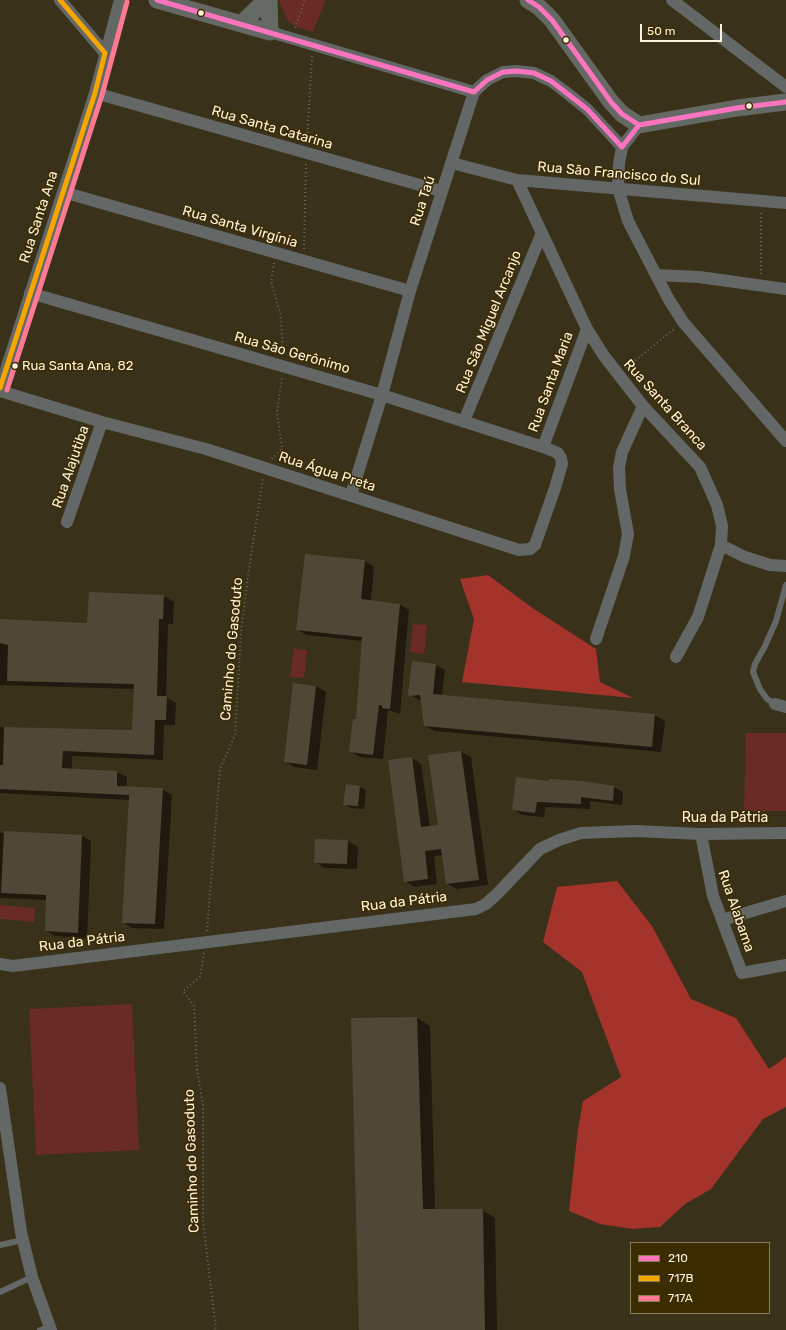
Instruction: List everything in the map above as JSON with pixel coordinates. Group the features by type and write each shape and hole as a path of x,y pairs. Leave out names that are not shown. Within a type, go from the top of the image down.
{"street":[{"path":"60,0 105,53"},
{"name":"Rua Santa Ana","path":"0,390 95,93 120,0"},
{"path":"157,0 242,23 474,92 487,80 503,72 517,71 534,73 551,81 567,93 587,110 622,147"},
{"path":"242,23 266,0"},
{"path":"269,0 270,32"},
{"path":"528,0 540,7 552,20 569,41 611,102 622,114 639,125"},
{"path":"672,0 786,88"},
{"name":"Rua Taú","path":"351,494 382,395 410,291 474,92"},
{"name":"Rua Santa Catarina","path":"95,93 441,191"},
{"path":"786,102 737,108 639,125 622,147 619,164 618,188 628,221 656,275 683,322 786,441"},
{"name":"Rua São Francisco do Sul","path":"452,163 517,180 786,203"},
{"name":"Rua Santa Branca","path":"517,180 541,235 587,329 604,356 643,406 700,466 717,505 722,526 721,545 698,617 676,657"},
{"name":"Rua Santa Virgínia","path":"63,192 410,291"},
{"name":"Rua São Miguel Arcanjo","path":"464,421 541,235"},
{"path":"656,275 699,277 786,289"},
{"name":"Rua São Gerônimo","path":"30,294 382,395 543,447"},
{"name":"Rua Santa Maria","path":"543,447 587,329"},
{"name":"Rua Água Preta","path":"0,390 102,422 206,449 351,494 510,547 525,550 530,549 535,545 562,464 558,454 543,447"},
{"path":"596,639 624,556 628,534 620,489 619,468 622,452 643,406"},
{"name":"Rua Alajutiba","path":"67,522 102,422"},
{"path":"721,545 770,565 786,566"},
{"name":"Rua da Pátria","path":"0,964 14,966 476,909 486,904 497,894 540,849 559,840 581,833 636,831 700,834 786,833"},
{"name":"Rua Alabama","path":"700,834 708,874 722,920 742,973 786,965"},
{"path":"722,920 786,901"},
{"path":"0,1088 15,1198 23,1240 47,1329"}],"lane":[{"path":"781,706 767,699 760,689 753,672 755,664 776,621 786,585"},
{"path":"0,1245 23,1240"},
{"path":"0,1292 32,1277"}],"path":[{"path":"294,32 305,0"},
{"path":"297,251 304,250 306,153 313,45"},
{"path":"761,200 761,285"},
{"path":"265,468 282,448 277,413 284,366 281,316 271,282 276,253"},
{"path":"618,375 683,322"},
{"name":"Caminho do Gasoduto","path":"216,1330 203,1221 203,1105 197,1069 194,1006 183,991 200,977 206,942 213,879 220,769 235,735 245,597 265,468"}],"shaded area":[{"path":"279,0 326,0 313,32 294,26 287,20"},
{"path":"488,575 534,609 596,649 600,682 633,698 462,682 474,619 460,579"},
{"path":"413,624 427,625 424,654 410,652"},
{"path":"294,648 307,650 304,678 290,677"},
{"path":"746,733 786,733 786,811 744,811"},
{"path":"617,881 652,926 691,999 736,1018 769,1069 786,1057 786,1107 763,1119 711,1189 685,1204 660,1227 632,1229 600,1224 569,1211 578,1129 583,1101 621,1077 582,972 543,942 557,887"},
{"path":"0,905 35,908 34,922 0,919"},
{"path":"132,1004 139,1150 36,1155 29,1009"}],"building":[{"path":"305,554 365,560 361,599 400,604 390,709 382,708 382,705 379,705 373,755 349,752 353,719 356,719 362,637 296,630"},
{"path":"89,592 164,595 163,619 159,619 157,696 167,696 166,720 155,720 154,755 63,751 62,768 117,771 117,786 163,788 155,924 122,923 129,795 0,789 0,765 3,765 4,727 132,730 134,684 7,681 8,645 0,643 0,619 87,623"},
{"path":"412,661 436,664 433,694 655,714 652,747 424,726 420,695 409,696 408,694"},
{"path":"293,683 316,686 307,765 284,762"},
{"path":"461,751 479,880 446,884 441,849 425,851 428,879 404,882 388,760 412,757 421,827 438,825 428,755"},
{"path":"516,777 549,781 549,779 582,781 614,786 613,801 581,797 581,804 537,802 535,813 512,810"},
{"path":"346,784 360,786 358,806 343,805"},
{"path":"4,831 82,835 78,933 45,931 46,895 1,893"},
{"path":"315,839 348,840 347,864 314,863"},
{"path":"417,1017 423,1209 483,1209 485,1330 359,1330 351,1018"}],"transit line":[{"name":"717B","path":"0,388 95,93 105,53 60,0"},
{"name":"210","path":"157,0 474,92 487,80 503,72 517,71 534,73 551,81 587,109 622,147 639,125"},
{"name":"210","path":"528,0 539,7 552,20 611,102 622,114 639,125 737,108 786,102"},
{"name":"717A","path":"7,390 102,95 127,2"}],"place":[{"name":"Rua Santa Ana, 82","path":"15,366"}]}
